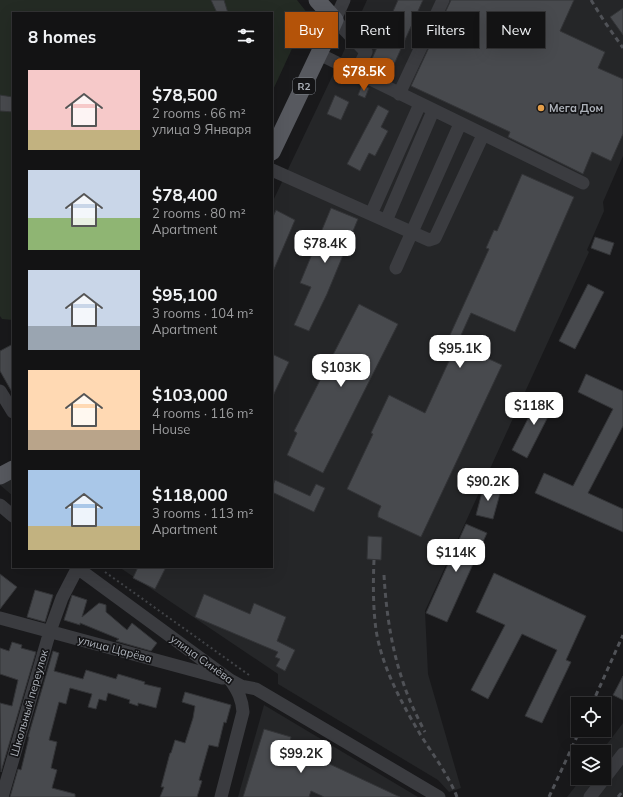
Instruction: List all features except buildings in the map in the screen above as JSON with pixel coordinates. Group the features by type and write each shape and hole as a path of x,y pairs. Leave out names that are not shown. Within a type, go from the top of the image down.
{"main road":[{"path":"317,0 328,12"},
{"name":"R2","path":"273,150 322,48"},
{"path":"0,476 12,470"}],"street":[{"path":"338,13 344,0"},
{"path":"399,94 443,0"},
{"path":"338,23 366,52 356,73"},
{"path":"319,54 583,183"},
{"path":"371,214 420,104"},
{"path":"386,221 433,111"},
{"path":"396,268 460,124"},
{"path":"273,170 429,240 435,238 483,135"},
{"path":"0,391 12,410"},
{"path":"0,505 12,515"},
{"name":"Школьный переулок","path":"2,797 50,632 62,598 77,568"},
{"name":"улица Синёва","path":"78,568 230,680 241,686 256,689 439,797"},
{"name":"улица Царёва","path":"0,618 230,680"},
{"path":"221,797 243,712 240,694 230,680"},
{"path":"590,797 623,754"}],"shaded area":[{"path":"0,0 297,0 306,12 285,12 285,48 292,48 273,90 273,12 12,12 12,320 2,319 0,316"},
{"name":"Мега Дом","path":"367,0 623,0 623,156 603,202 604,211 587,250 589,252 425,611 428,674 461,788 449,792 438,780 278,684 278,674 120,568 273,568 273,201 346,46 346,48 404,48 404,12 362,12"},
{"path":"12,476 12,495 0,485 0,482"},
{"path":"264,705 418,797 238,797"},
{"path":"623,723 623,797 567,797 576,785 611,785 611,745 606,745"}],"railway":[{"path":"591,0 623,48"},
{"path":"374,560 375,621 383,657 393,684 406,709 420,734 445,772 457,797"},
{"path":"384,575 390,628 398,666 415,713 425,732"},
{"path":"595,697 623,635"},
{"path":"549,797 577,737"},
{"path":"618,797 623,791"}],"place":[{"name":"Мега Дом","path":"541,108"}]}
